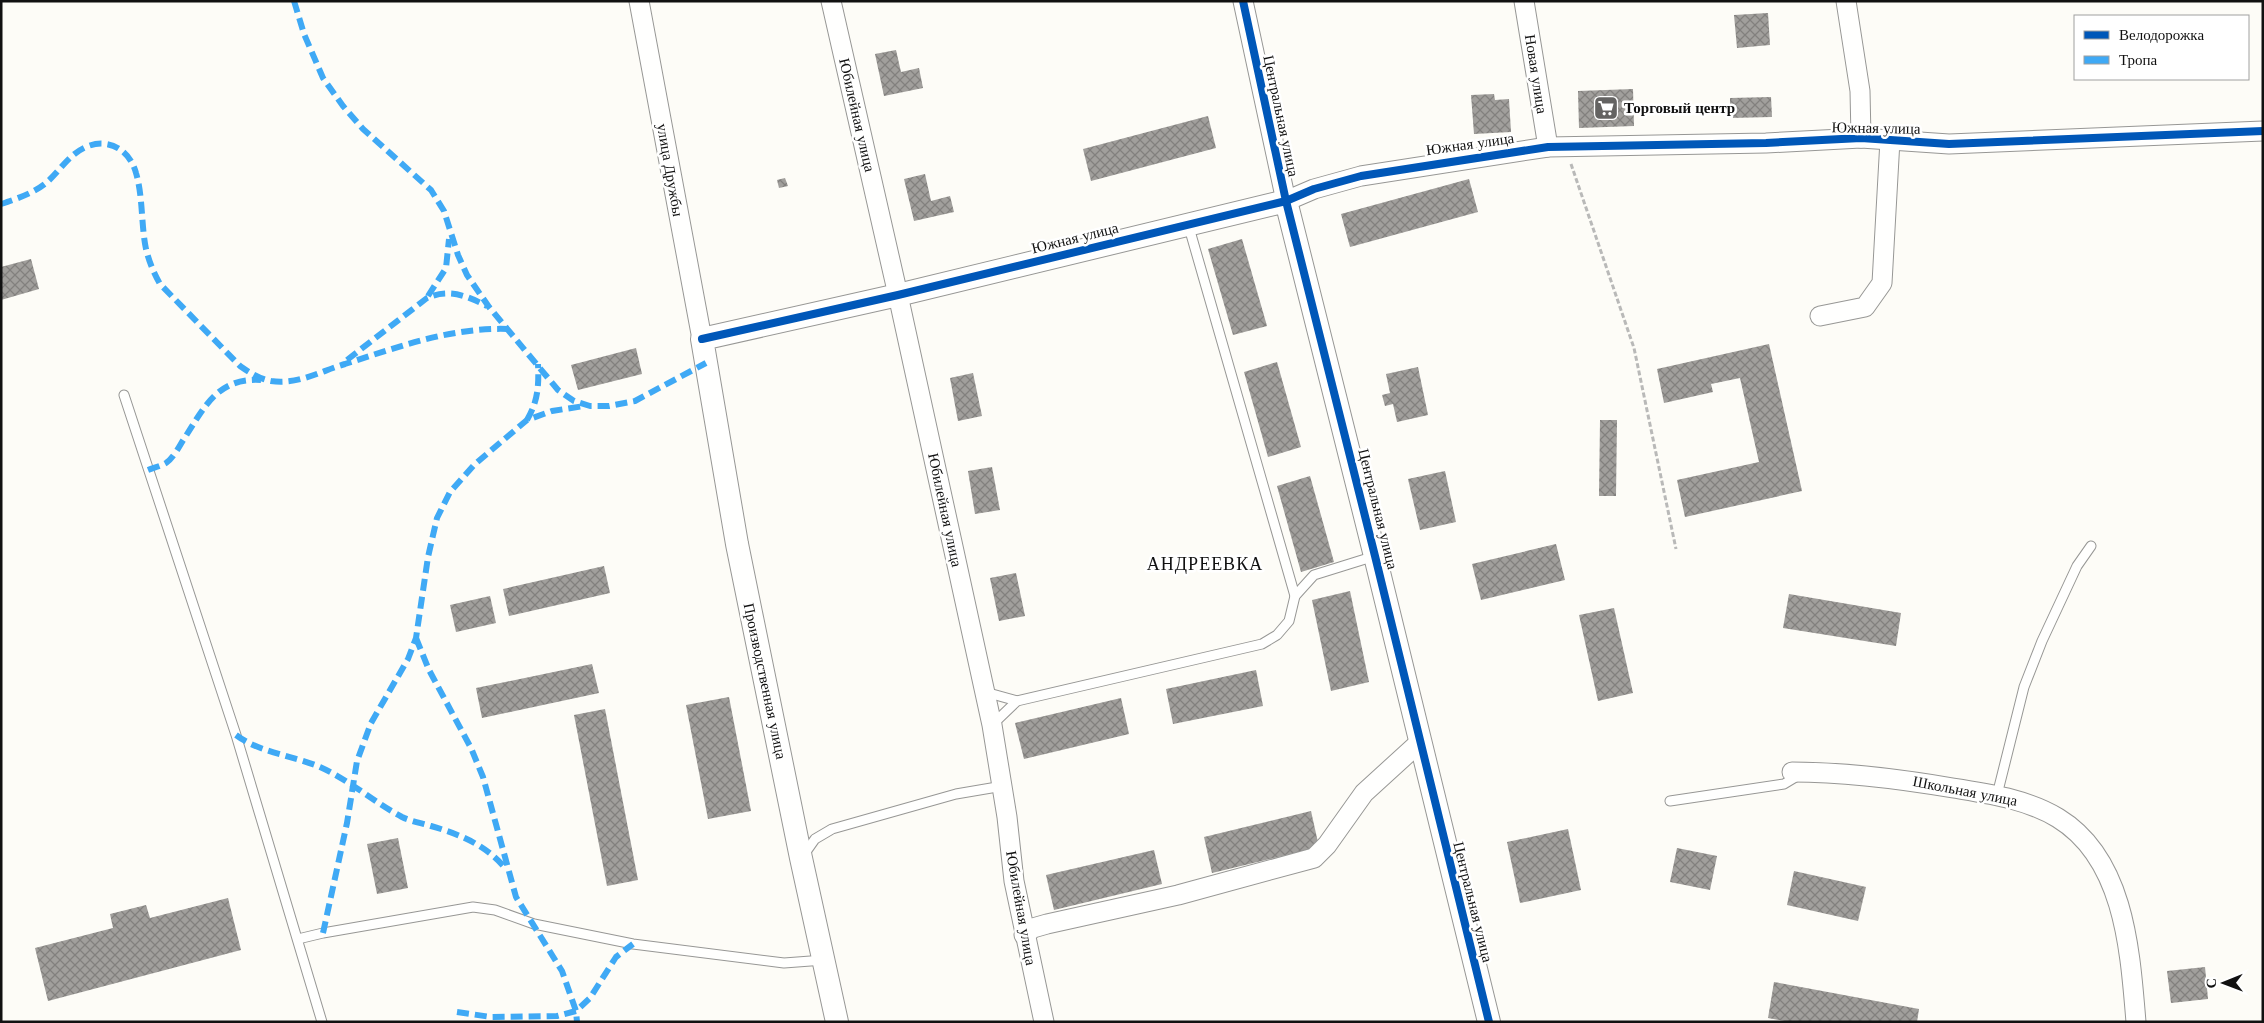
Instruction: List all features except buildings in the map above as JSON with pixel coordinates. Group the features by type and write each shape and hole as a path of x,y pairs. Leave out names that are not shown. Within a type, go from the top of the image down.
{"street":[{"name":"улица Дружбы","path":"639,1 702,339"},
{"name":"Юбилейная улица","path":"831,1 898,295 992,725 1014,881 1044,1022"},
{"name":"Центральная улица","path":"1243,1 1286,201 1489,1022"},
{"name":"Новая улица","path":"1524,1 1556,147"},
{"path":"1846,1 1860,92 1861,138"},
{"name":"Южная улица","path":"702,339 898,295 1286,201 1314,189 1362,176 1556,147 1766,143 1861,138 1949,144 2263,131"},
{"path":"1820,316 1865,307 1882,283 1890,140"},
{"name":"Производственная улица","path":"702,339 737,544 801,858 837,1022"},
{"path":"1024,935 1033,928 1047,924 1178,895 1314,858 1327,845 1364,793 1421,741"},
{"name":"Школьная улица","path":"1798,772 1903,779 1997,795 2034,806 2058,818 2087,843 2100,862 2116,895 2125,930 2136,1022"}],"lane":[{"path":"1188,224 1295,596"},
{"path":"124,395 236,735 322,1022"},
{"path":"1997,795 2024,687 2042,640 2077,566 2091,546"},
{"path":"985,692 1017,701 1262,644 1276,635 1289,621 1295,596 1314,575 1375,556"},
{"path":"992,725 1017,701"},
{"path":"1670,801 1784,784 1798,772"},
{"path":"801,858 815,839 832,829 956,794 1002,786"},
{"path":"298,939 473,907 495,910 534,924 633,944 784,964 824,960"}],"path":[{"path":"1556,147 1634,348 1676,549"}],"marked path":[{"path":"294,1 304,34 323,78 343,106 363,129 431,190 444,211 458,255 467,275 489,307 558,390 574,401 590,406 609,406 635,401 706,363"},
{"path":"1,204 41,187 74,154 86,147 102,144 117,148 129,158 136,173 140,191 146,249 160,284 240,366 255,375 271,381 291,381 309,377 425,339 466,331 508,329"},
{"path":"428,296 446,268 449,239"},
{"path":"347,360 427,298 435,295 458,294 487,306"},
{"path":"527,420 534,406 537,393 538,364"},
{"path":"148,470 164,464 170,459 204,408 222,390 246,380 261,380"},
{"path":"323,933 347,823 357,761 371,723 408,659 416,638 428,557 437,518 450,492 475,464 527,420 552,411 584,406"},
{"path":"416,638 429,670 471,748 483,777 516,897 562,971 576,1011 577,1022"},
{"path":"236,735 255,746 331,772 402,817 471,841 498,860 505,868"},
{"path":"457,1012 491,1017 557,1016 576,1011 590,998 616,957 633,944"}],"cycle path":[{"path":"1243,1 1286,201 1489,1022"},
{"path":"702,339 898,295 1286,201 1314,189 1361,176 1548,147 1766,143 1861,138 1949,144 2263,131"}],"place":[{"name":"Торговый центр","path":"1606,108"}],"district":[{"name":"АНДРЕЕВКА","path":"1205,564"}]}
